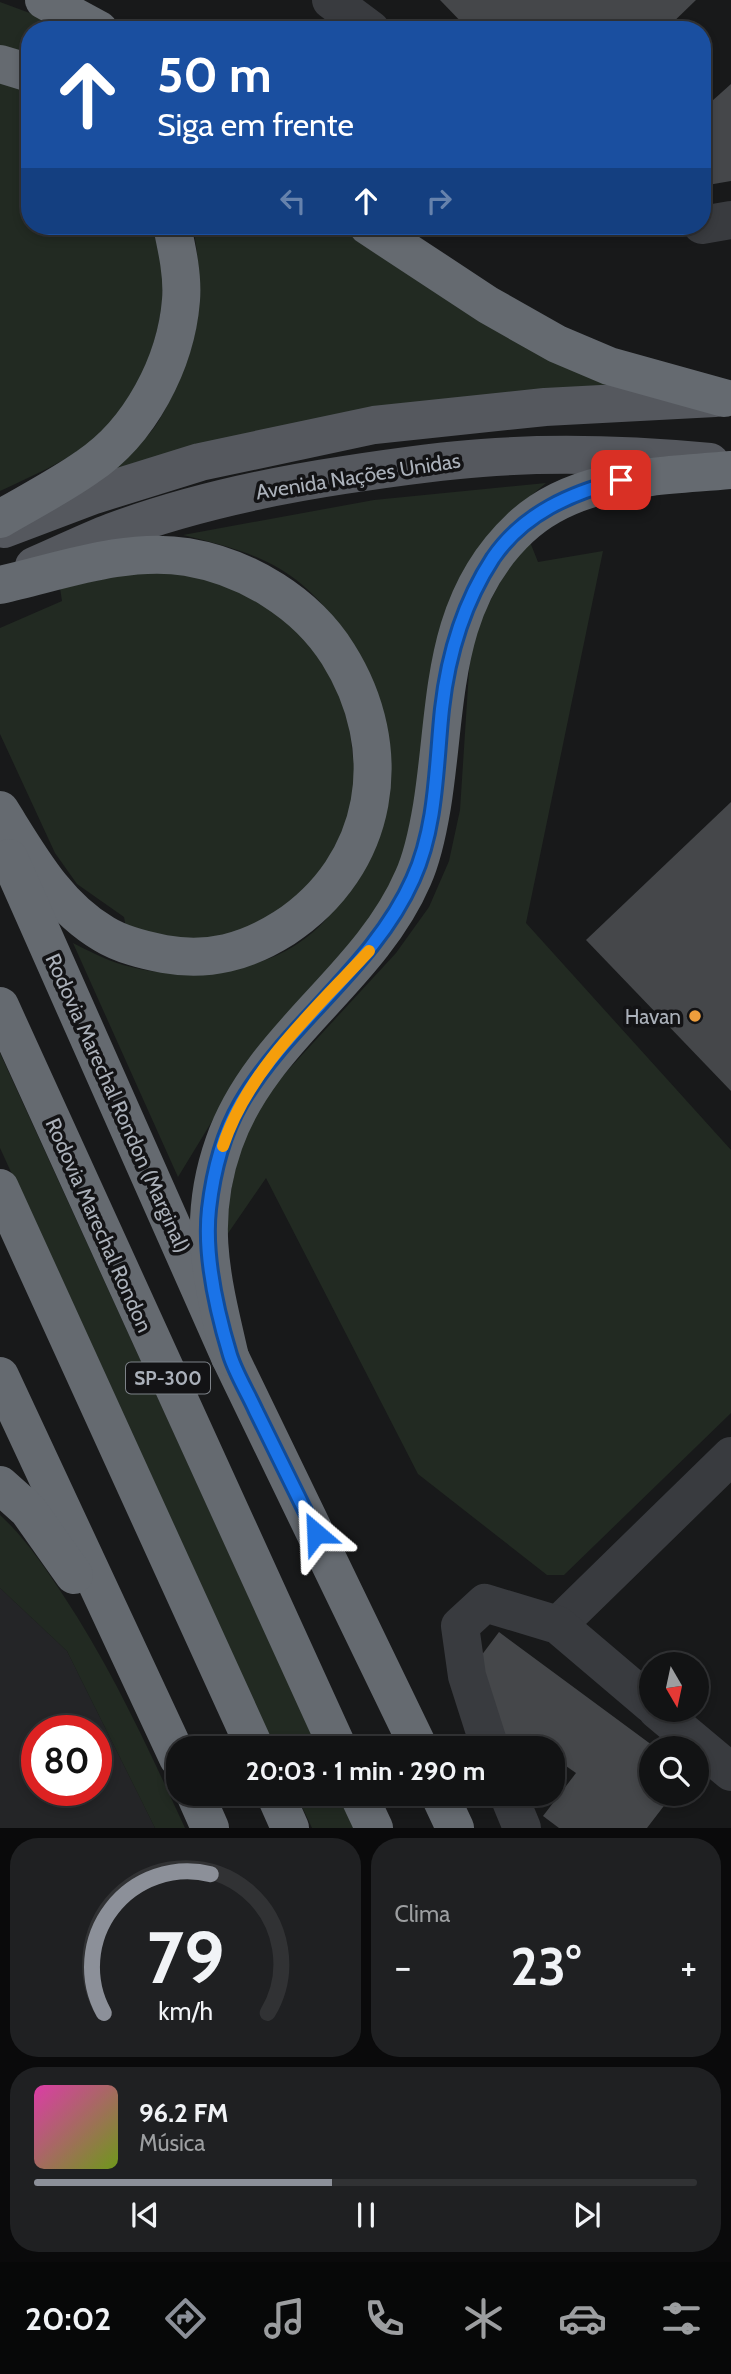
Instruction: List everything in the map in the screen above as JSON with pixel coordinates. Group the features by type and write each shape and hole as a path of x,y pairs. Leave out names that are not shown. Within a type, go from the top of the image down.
{"highway":[{"path":"44,0 82,21"},
{"path":"0,64 21,70"},
{"path":"0,519 88,467 106,452 134,421 153,391 177,328 181,298 174,235"},
{"path":"382,235 488,305 557,344 609,366 727,398"},
{"path":"230,1357 211,1272 208,1213 224,1143 239,1106 262,1071 374,946 395,914 414,877 427,836 448,668 459,625 475,588 495,555 520,528 549,505 582,490 621,480 731,470"},
{"path":"0,583 120,558 153,556 186,557 214,564 263,583 302,611 318,627 352,675 371,733 373,766 365,827 338,879 318,903 267,939 238,951 208,958 182,957 128,945 105,935 83,920 43,880 0,810"},
{"name":"Rodovia Marechal Rondon (Marginal)","path":"0,837 230,1357 413,1736"},
{"name":"Rodovia Marechal Rondon","path":"0,1006 333,1736"},
{"name":"SP-300","path":"0,1188 250,1736"},
{"path":"0,1376 168,1736"},
{"path":"0,1485 28,1510 136,1665"},
{"path":"200,1806 210,1828"},
{"path":"280,1806 290,1828"},
{"path":"364,1806 374,1828"},
{"path":"445,1806 455,1828"}],"main road":[{"name":"Avenida Nações Unidas","path":"0,531 94,495 200,462 374,425 545,407 727,398"},
{"name":"Avenida Nações Unidas","path":"0,583 112,532 257,489 408,465 482,457 650,456 731,464"}],"street":[{"path":"331,0 359,21"},
{"path":"711,223 731,220"},
{"path":"558,1625 731,1456"},
{"path":"486,1736 467,1676 460,1626 485,1603 558,1625 639,1694"},
{"path":"671,1722 731,1772"},
{"path":"513,1806 522,1828"}],"shaded area":[{"path":"0,2 50,21 21,21 21,53 0,48"},
{"path":"0,80 21,88 21,235 155,235 163,284 162,304 152,348 122,410 109,426 83,448 0,491"},
{"path":"194,235 359,235 391,258 644,388 86,483 150,433 174,392 196,330 199,291"},
{"path":"546,483 520,505 394,888 228,1095 178,1177 73,943 117,963 166,973 219,972 244,967 269,959 312,933 357,879 349,638 314,595 278,568 236,550 183,535 374,500"},
{"path":"530,542 538,562 603,551 526,923 731,1150 731,1413 564,1575 547,1575 418,1474 266,1178 220,1245 242,1137 277,1082 396,953 429,907 449,861 460,810 474,632 508,567"},
{"path":"159,568 230,583 291,618 346,697 357,793 338,857 267,927 191,945 126,928 124,917 77,884 55,853 0,734 0,628 62,601 60,588"},
{"path":"0,1053 313,1736 270,1736 0,1148"},
{"path":"0,1515 34,1553 98,1651 166,1787 166,1806 175,1806 185,1828 155,1828 112,1742 112,1715 99,1715 67,1651 0,1588"},
{"path":"0,1588 67,1651 99,1715 21,1715 21,1806 112,1806 112,1742 155,1828 0,1828"},
{"path":"302,1806 344,1806 354,1828 312,1828"}],"building":[{"path":"440,0 696,0 674,21 460,21"},
{"path":"731,84 731,181 711,184 711,102"},
{"name":"Havan","path":"731,802 731,1091 586,940"},
{"path":"499,1632 640,1736 639,1806 664,1806 647,1828 559,1828 543,1816 551,1806 565,1806 565,1787 576,1773 565,1765 565,1736 505,1736 478,1660"}],"slow traffic":[{"path":"223,1146 239,1106 262,1071 369,951"}],"place":[{"name":"Havan","path":"695,1016"}],"route":[{"path":"316,1533 230,1357 211,1272 208,1213 224,1143 239,1106 262,1071 374,946 395,914 414,877 427,836 448,668 459,625 475,588 495,555 520,528 549,505 582,490 621,480"}]}
